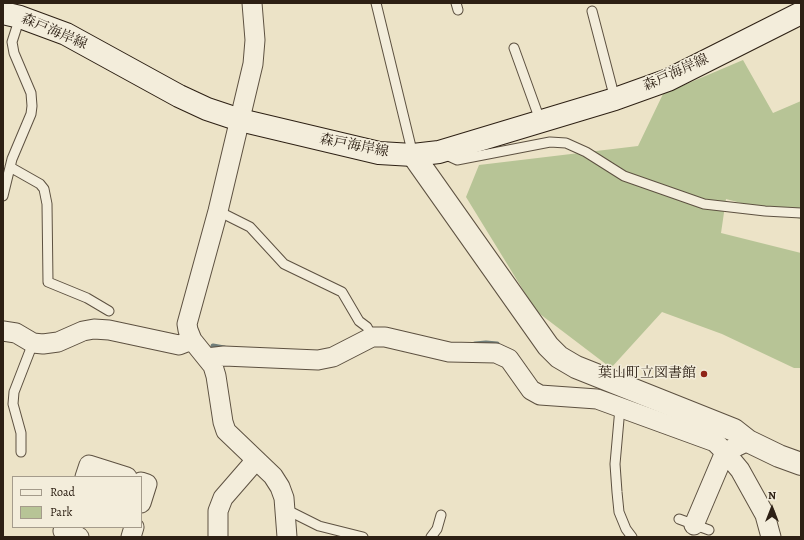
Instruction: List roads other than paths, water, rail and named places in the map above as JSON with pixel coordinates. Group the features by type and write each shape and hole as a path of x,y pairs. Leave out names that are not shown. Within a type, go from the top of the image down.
{"main road":[{"name":"森戸海岸線","path":"12,15 66,34 207,110 240,120 379,153 412,155 439,152 540,120 615,99 668,80 801,13"},
{"path":"412,155 548,346 559,357 576,367 734,430 737,446 779,456 801,464"}],"street":[{"path":"252,3 255,40 253,64 218,211 187,324 192,340 207,358 216,376 223,422 226,431 273,476 284,498 287,537"},
{"path":"3,331 16,333 34,343 58,342 83,331 94,329 109,330 179,345 192,340"},
{"path":"207,358 224,356 318,360 333,357 370,333 449,352 503,355 509,358 532,390 540,395 597,399 715,442 737,446"},
{"path":"694,525 737,446"},
{"path":"737,446 740,470 765,515 771,537"},
{"path":"218,537 218,511 223,498 256,460"},
{"path":"85,476 90,465 124,476"},
{"path":"142,482 147,484 142,500"}],"lane":[{"path":"376,3 412,155"},
{"path":"592,11 615,99"},
{"path":"3,196 10,167 31,114 32,106 31,93 14,54 12,42 12,15"},
{"path":"514,48 540,120"},
{"path":"439,152 457,160 550,142 566,144 586,152 624,176 704,204 765,211 801,212"},
{"path":"10,167 40,184 44,189 47,204 48,282 87,298 109,310"},
{"path":"218,211 250,227 284,264 342,292 358,321 370,333"},
{"path":"21,452 21,433 13,404 14,392 34,343"},
{"path":"620,408 615,464 619,512 626,529 632,537"},
{"path":"285,509 319,526 363,537"},
{"path":"431,537 437,529 441,515"}],"waterway":[{"path":"475,344 497,344"},
{"path":"213,346 224,348"}],"place":[{"name":"葉山町立図書館","path":"704,374"}]}
